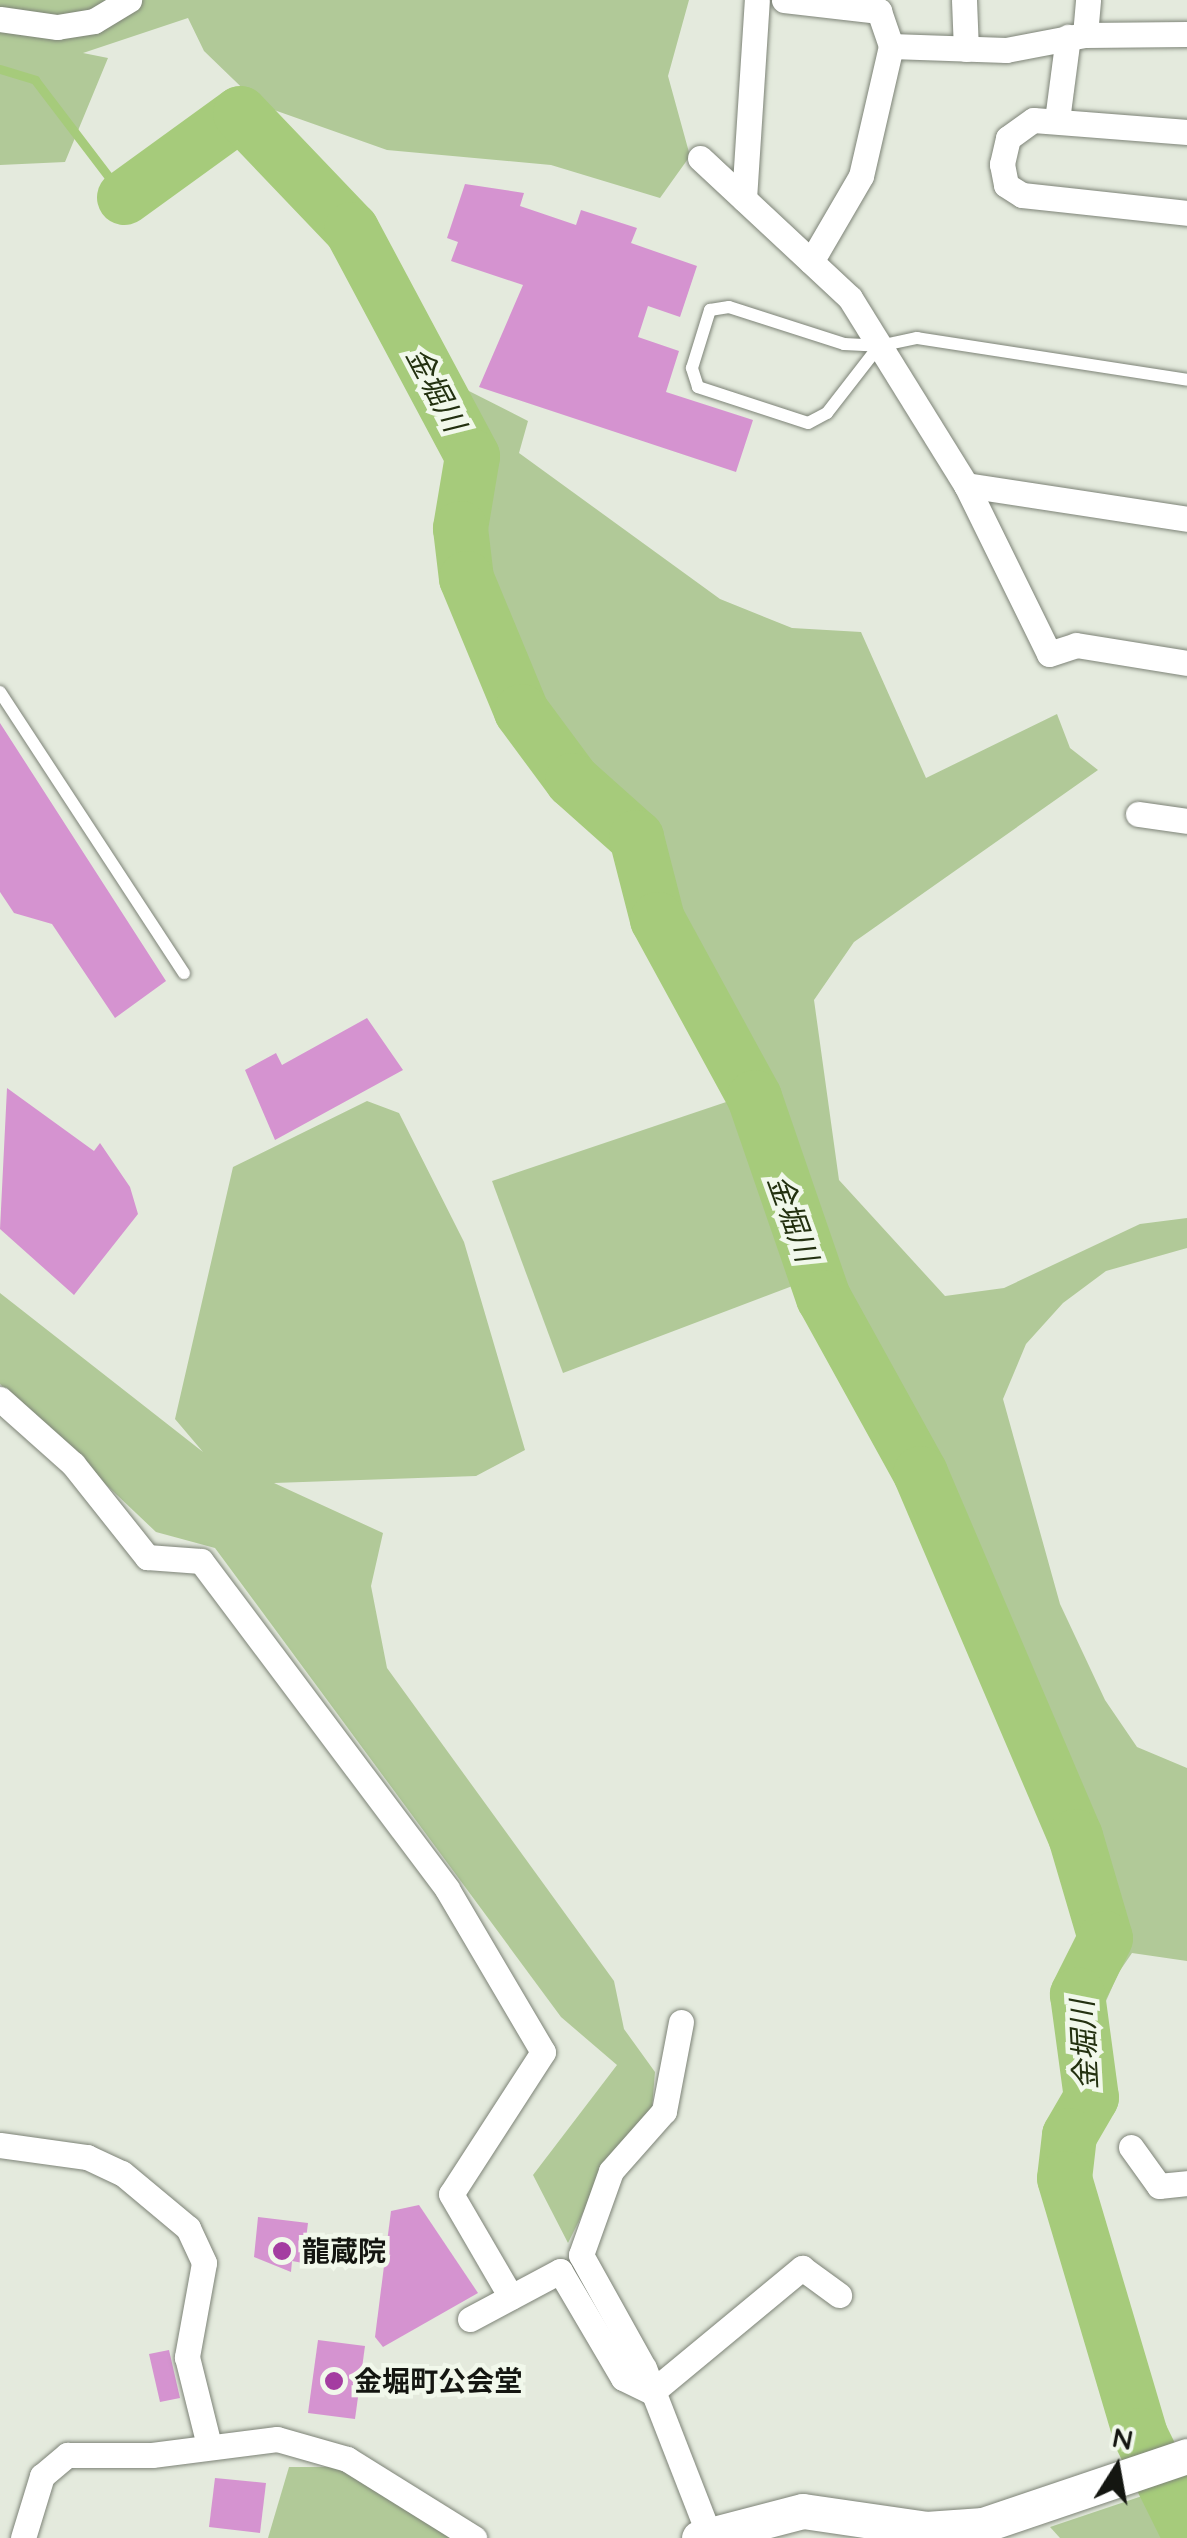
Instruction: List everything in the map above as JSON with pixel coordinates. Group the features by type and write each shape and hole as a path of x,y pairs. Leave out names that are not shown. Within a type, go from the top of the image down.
{"street":[{"path":"0,19 57,27 94,21 129,0"},
{"path":"744,200 757,0"},
{"path":"784,0 879,12 891,46 861,176 810,262"},
{"path":"964,0 966,49"},
{"path":"1056,120 1088,0"},
{"path":"891,46 966,49 1076,36 1187,34"},
{"path":"1187,132 1056,120 1023,124 1008,138 1002,164 1012,191 1187,214"},
{"path":"700,158 850,298 966,486 1049,654 1076,644 1187,663"},
{"path":"966,486 1187,519"},
{"path":"1138,814 1187,821"},
{"path":"0,1399 73,1464 147,1557 201,1561 448,1888 543,2052 451,2194 511,2297"},
{"path":"681,2022 664,2111 612,2171 581,2256 652,2392 704,2536 803,2511 926,2529 983,2525 1187,2456"},
{"path":"0,2145 87,2157 122,2172 188,2228 204,2263 187,2358 209,2445"},
{"path":"1131,2147 1159,2186 1187,2183"},
{"path":"652,2392 802,2268 839,2295"},
{"path":"470,2319 560,2271 622,2378 652,2392"},
{"path":"23,2538 42,2476 67,2454 209,2445 312,2444 474,2538"}],"lane":[{"path":"878,346 827,414 808,423 698,387 692,368 717,307 878,346 917,338 1187,380"},
{"path":"0,692 184,973"}],"green space":[{"path":"0,0 689,0 668,76 690,156 660,198 551,165 387,150 260,105 204,51 188,18 83,53 108,58 65,162 0,165"},
{"path":"463,388 528,421 519,453 720,599 792,628 861,632 926,778 1057,714 1070,748 1098,770 854,942 814,1000 839,1180 945,1296 1004,1288 1140,1224 1187,1218 1187,1248 1106,1271 1063,1303 1026,1344 1003,1399 1060,1604 1105,1700 1137,1747 1187,1768 1187,1961 1132,1953 1119,1972 1106,2001 1104,2047 1115,2102 1097,2098 1083,1997 1113,1934 1083,1829 929,1465 791,1206 758,1092 680,944 641,822 577,773 531,705 475,574 481,444 452,395"},
{"path":"744,1096 803,1282 563,1373 492,1181"},
{"path":"367,1101 399,1113 464,1242 525,1450 476,1476 274,1483 383,1533 371,1586 387,1668 614,1981 624,2029 655,2072 652,2108 607,2165 568,2243 533,2175 617,2065 561,2017 215,1548 156,1532 0,1384 0,1293 203,1452 175,1419 233,1167"},
{"path":"289,2467 347,2467 457,2538 268,2538"},
{"path":"1154,2492 1182,2538 1060,2538 1050,2527"}],"building":[{"path":"465,184 524,193 520,206 576,225 581,210 637,228 631,243 697,266 680,317 648,306 638,337 679,351 666,392 753,420 736,472 479,387 523,285 451,261 458,242 447,238"},
{"path":"0,723 166,981 115,1018 52,924 14,913 0,892"},
{"path":"367,1018 403,1070 275,1140 245,1070 276,1053 282,1065"},
{"path":"7,1088 94,1151 100,1143 130,1187 138,1214 74,1295 0,1229"},
{"path":"419,2205 478,2293 383,2347 375,2337 391,2211"},
{"path":"258,2217 308,2223 303,2263 292,2261 291,2272 254,2257"},
{"path":"318,2340 365,2346 355,2419 308,2413"},
{"path":"169,2350 180,2398 160,2402 149,2354"},
{"path":"215,2478 266,2483 260,2533 209,2527"}],"waterway":[{"path":"0,69 35,80 124,197"},
{"name":"金堀川","path":"124,197 240,113 351,229 472,456 460,528 466,578 521,711 572,780 636,837 657,919 754,1097 823,1297 920,1473 1075,1836 1105,1938 1077,1994 1091,2097 1069,2135 1064,2178 1140,2435 1187,2530"}],"place":[{"name":"龍蔵院","path":"282,2251"},
{"name":"金堀町公会堂","path":"334,2381"}]}
